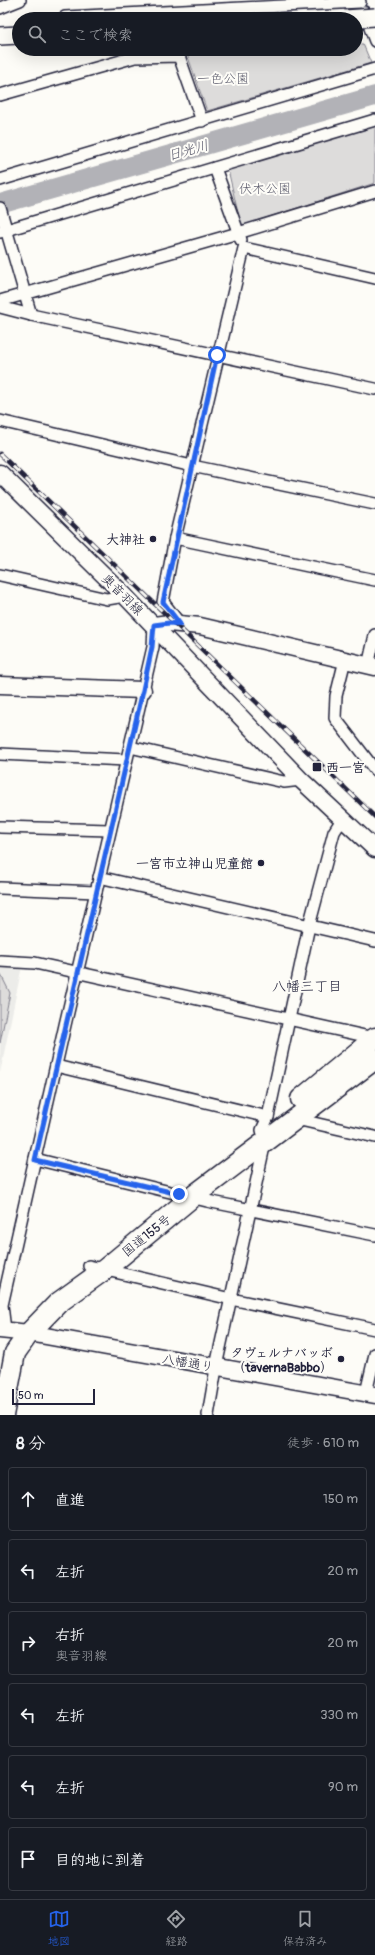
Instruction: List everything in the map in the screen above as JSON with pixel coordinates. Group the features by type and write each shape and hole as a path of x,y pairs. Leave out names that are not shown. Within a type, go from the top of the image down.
{"highway":[{"name":"国道155号","path":"0,1386 9,1343 13,1332 36,1307 96,1268 375,1038"},
{"name":"国道155号","path":"265,1130 296,1119 375,1059"},
{"name":"国道155号","path":"4,1415 15,1353 13,1332"}],"main road":[{"path":"363,18 375,17"},
{"path":"363,29 375,28"},
{"path":"0,36 12,35"},
{"path":"0,45 12,44"}],"street":[{"path":"0,8 20,0"},
{"path":"162,12 359,1 375,41"},
{"path":"0,95 135,57 179,56 202,121"},
{"path":"0,180 375,69"},
{"path":"4,230 375,120"},
{"path":"180,624 163,602 217,355 244,248 215,168"},
{"path":"0,301 238,233 375,191"},
{"path":"0,208 4,230 31,315"},
{"path":"244,248 375,278"},
{"path":"0,307 375,390"},
{"path":"0,421 192,466 375,504"},
{"name":"奥音羽線","path":"0,473 154,625 169,623 200,626 371,666"},
{"path":"176,538 375,580"},
{"path":"0,575 107,598 125,596"},
{"path":"13,1332 2,1305 77,972 143,690 152,647 154,625"},
{"path":"154,625 302,780 375,849"},
{"path":"371,666 375,635"},
{"path":"345,660 336,696 334,718 375,770"},
{"path":"0,685 143,690"},
{"path":"130,747 284,782 302,780"},
{"path":"0,754 126,760"},
{"path":"208,1415 216,1367 250,1209 288,1019 309,926 334,832 343,818"},
{"path":"0,827 110,830"},
{"path":"99,877 375,941"},
{"path":"0,888 96,892"},
{"path":"0,961 35,963 375,1038"},
{"path":"56,1066 265,1130"},
{"path":"296,1119 375,1137"},
{"path":"35,1160 186,1195 375,1236"},
{"path":"96,1268 231,1299 375,1329"},
{"name":"八幡通り","path":"13,1332 371,1394"},
{"path":"371,1394 375,1354"}],"shaded area":[{"path":"0,965 22,966 0,1073"}],"green space":[{"name":"一色公園","path":"363,44 371,63 207,111 188,56 363,56"},
{"name":"伏木公園","path":"375,126 375,183 241,226 229,174 230,168"},
{"path":"0,973 10,993 0,1043"}],"waterway":[{"name":"日光川","path":"0,204 375,96"}],"railway":[{"path":"0,454 375,817"}],"place":[{"name":"大神社","path":"153,539"},
{"name":"西一宮","path":"317,767"},
{"name":"一宮市立神山児童館","path":"261,863"},
{"name":"タヴェルナバッボ （tavernaBabbo）","path":"341,1359"}],"district":[{"name":"八幡三丁目","path":"307,986"}],"route":[{"path":"179,1194 35,1160 143,690 152,647 154,625 169,623 180,624 163,602 217,355"}]}
